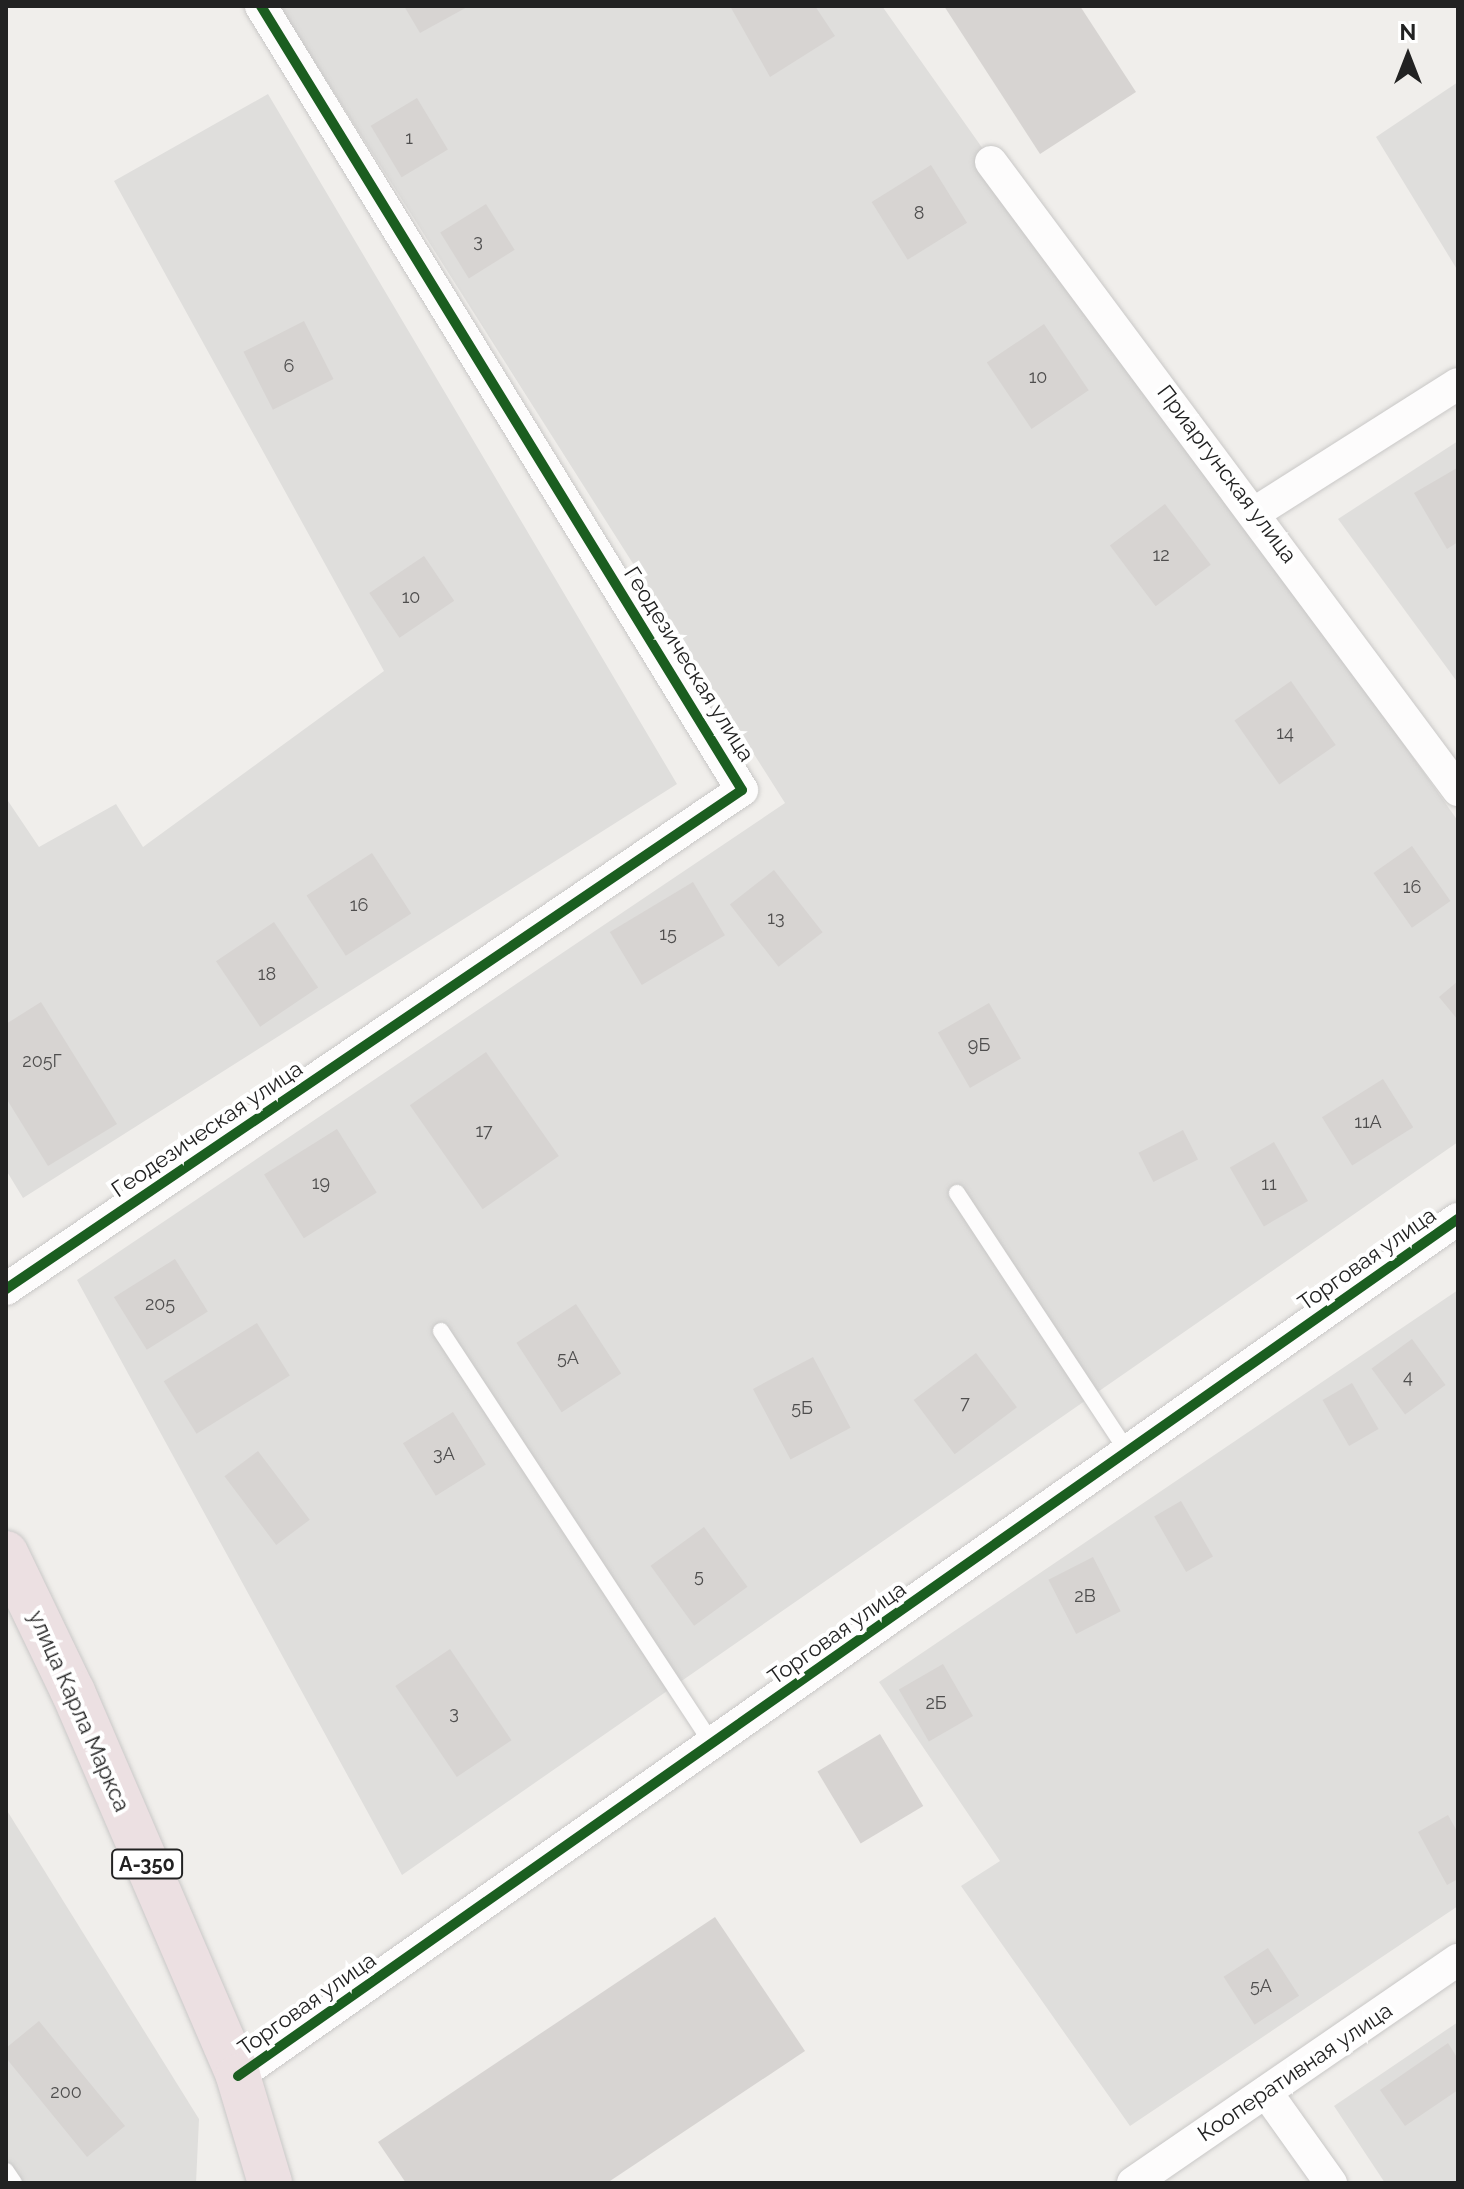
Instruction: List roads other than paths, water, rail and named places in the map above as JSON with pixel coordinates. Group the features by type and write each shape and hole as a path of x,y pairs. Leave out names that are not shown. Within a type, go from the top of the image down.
{"highway":[{"name":"улица Карла Маркса","path":"6,1553 73,1692 238,2076 270,2183"}],"street":[{"name":"Геодезическая улица","path":"6,1289 742,790 261,6"},
{"name":"Приаргунская улица","path":"991,162 1256,512 1458,790"},
{"path":"1256,512 1458,384"},
{"name":"Торговая улица","path":"238,2076 1458,1219"},
{"name":"Кооперативная улица","path":"1133,2183 1458,1960"},
{"path":"1266,2092 1331,2183"}],"lane":[{"path":"957,1193 1128,1452"},
{"path":"441,1331 713,1745"},
{"path":"6,2171 14,2183"}]}
